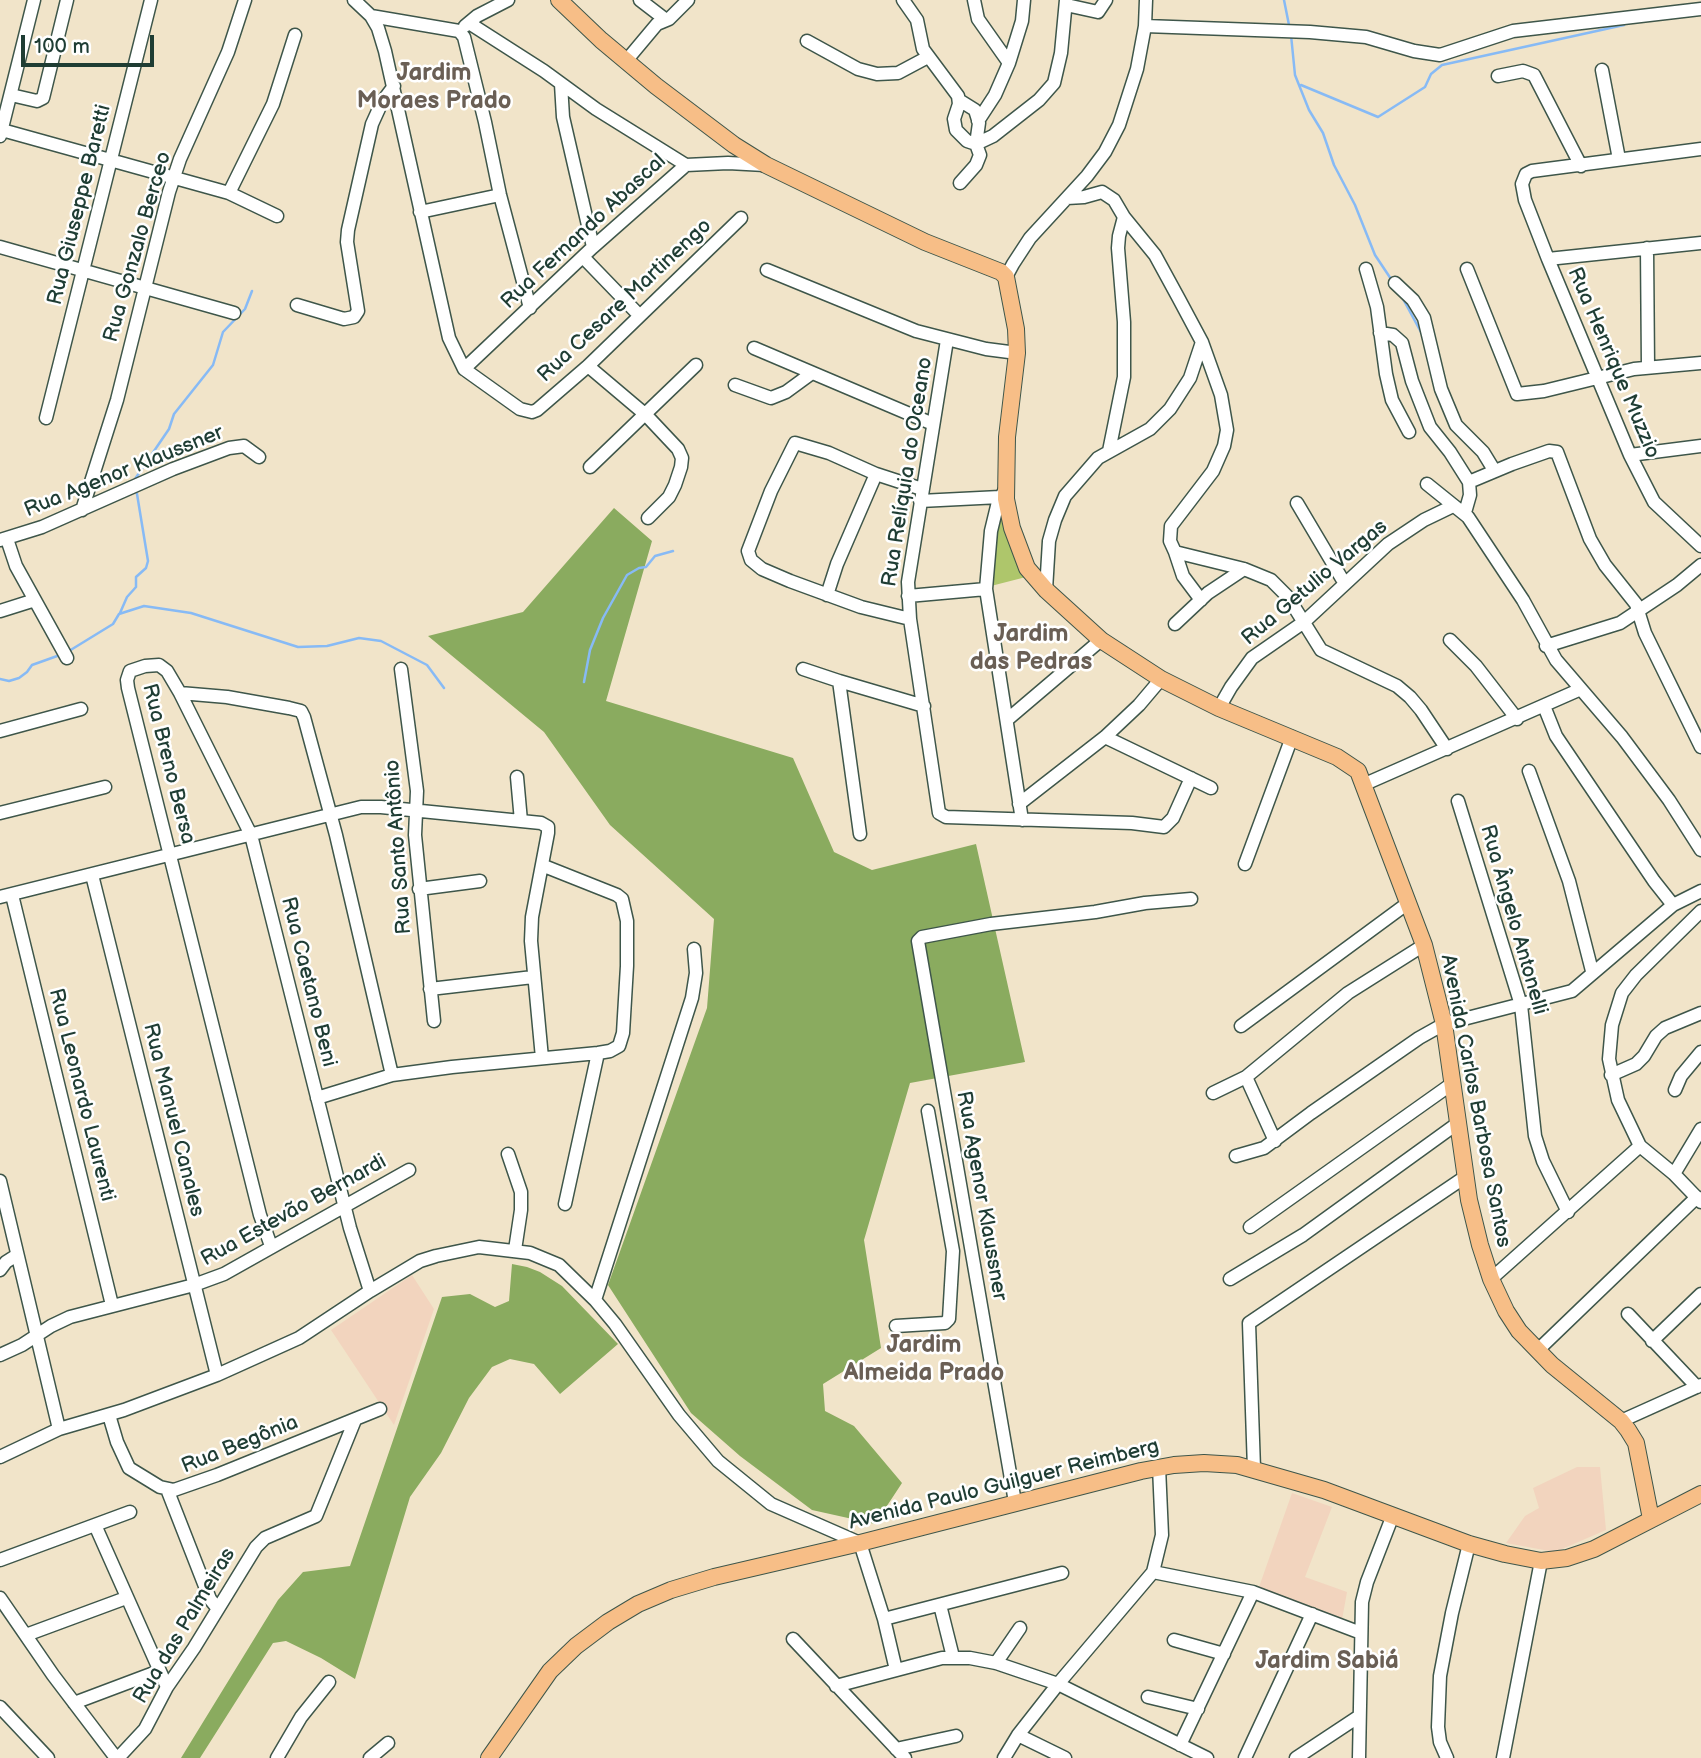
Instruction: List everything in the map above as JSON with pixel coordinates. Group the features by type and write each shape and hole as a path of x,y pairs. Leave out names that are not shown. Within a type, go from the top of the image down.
{"main road":[{"path":"559,0 626,61 756,162 925,242 1007,271"},
{"name":"Avenida Carlos Barbosa Santos","path":"1007,271 1017,353 1003,493 1017,544 1027,568 1046,590 1101,640 1161,679 1219,708 1350,764 1358,771 1424,945 1444,1024 1465,1177 1479,1245 1491,1279 1519,1331 1552,1364 1620,1421 1636,1443 1651,1519"},
{"name":"Avenida Paulo Guilguer Reimberg","path":"489,1758 550,1671 576,1646 638,1604 671,1590 714,1577 1159,1467 1204,1463 1254,1469 1326,1491 1469,1544 1541,1561 1567,1558 1594,1549 1701,1494"}],"street":[{"path":"34,0 1,133 229,193 277,216"},
{"path":"10,95 37,101 43,98 67,0"},
{"name":"Rua Giuseppe Baretti","path":"46,418 151,0"},
{"name":"Rua Gonzalo Berceo","path":"82,510 117,400 174,178 228,52 245,0"},
{"path":"354,0 371,16 378,28 394,86 440,308 449,338 464,369"},
{"path":"464,27 508,0"},
{"path":"640,0 666,20"},
{"path":"903,0 913,11 923,49 928,57 953,88 959,100 975,110 979,156 976,165 960,183"},
{"path":"974,0 978,19 1009,63"},
{"path":"978,121 995,95 1009,63 1022,21 1024,0"},
{"path":"959,100 954,119 956,130 967,141 976,144 993,136 1039,100 1054,83 1061,53 1066,2 1098,12 1106,0"},
{"path":"1007,271 1030,239 1105,152 1119,125 1137,69 1145,26 1146,0"},
{"path":"626,61 657,24 666,20 685,1"},
{"path":"1145,26 1290,31 1366,37 1414,51 1440,55 1513,32 1701,9"},
{"path":"371,16 464,27 530,61 613,121 686,165"},
{"path":"464,27 500,195 530,308"},
{"path":"229,193 276,96 295,35"},
{"path":"807,41 858,69 877,74 898,73 928,57"},
{"path":"1602,70 1619,159"},
{"path":"1498,76 1523,71 1534,75 1581,166 1701,149"},
{"path":"561,84 563,117 593,247"},
{"path":"297,305 344,319 354,317 358,311 347,242 348,230 372,124 382,102 394,86"},
{"name":"Rua Fernando Abascal","path":"464,369 593,247 686,165 756,162"},
{"name":"Rua Henrique Muzzio","path":"1581,166 1532,171 1524,177 1523,194 1630,456 1654,502 1701,546"},
{"path":"1067,198 1106,193 1114,200 1124,217 1155,255 1202,342 1222,395 1227,430 1224,446 1213,471 1171,526 1170,541 1183,576 1201,600"},
{"path":"421,212 500,195"},
{"path":"1109,451 1125,377 1118,248 1124,217"},
{"name":"Rua Cesare Martinengo","path":"464,369 520,409 532,412 588,366 741,218"},
{"path":"1548,259 1701,243"},
{"path":"0,247 234,313"},
{"path":"1647,248 1648,367"},
{"path":"583,257 639,315"},
{"path":"1366,269 1377,307 1392,400 1409,432"},
{"path":"1467,269 1517,394 1544,391 1611,373 1701,363"},
{"path":"767,270 878,316 947,340 1017,353"},
{"path":"1395,283 1413,300 1424,318 1441,388 1456,425 1483,452 1494,470"},
{"path":"1380,333 1393,335 1402,343 1412,381 1430,427 1469,482 1470,495 1466,509 1458,509"},
{"name":"Rua Relíquia do Oceano","path":"947,340 909,571 908,596 937,806 942,816 1022,820"},
{"path":"1046,590 1049,541 1060,507 1074,484 1098,458 1150,429 1175,403 1190,377 1202,342"},
{"path":"754,348 933,424"},
{"path":"590,467 696,365"},
{"path":"588,366 646,415 678,449 682,458 669,497 648,518"},
{"path":"735,385 771,398 786,392 811,373"},
{"path":"910,619 891,616 827,595 762,569 749,556 764,508 795,443 829,453 921,495 1003,493 991,531 986,589 1022,820 1132,823 1164,827 1173,818 1191,778"},
{"name":"Rua Agenor Klaussner","path":"3,540 229,448 244,446 259,457"},
{"path":"1630,456 1701,446"},
{"path":"1469,482 1494,470 1554,451 1590,539 1605,565 1632,598 1645,633 1701,747"},
{"path":"827,595 837,564 876,474"},
{"path":"1427,484 1458,509 1523,600 1546,646 1568,676 1622,737 1701,850"},
{"path":"1297,503 1345,584"},
{"name":"Rua Getulio Vargas","path":"1219,708 1252,658 1304,622 1388,544 1424,520 1458,509"},
{"path":"3,540 65,653"},
{"path":"1175,552 1260,573 1282,589 1317,645 1325,653 1379,676 1410,697 1447,749"},
{"path":"1546,646 1620,623 1677,585 1701,565"},
{"path":"1175,624 1201,600 1244,569"},
{"path":"908,596 986,589"},
{"path":"0,611 35,600"},
{"path":"1008,719 1101,640"},
{"path":"1450,640 1476,666 1517,719"},
{"name":"Rua Breno Bersa","path":"271,1246 260,1215 172,855 128,688 128,675 138,668 159,665 180,693 228,697 301,711 330,814 392,1075"},
{"name":"Rua Santo Antônio","path":"401,669 417,791 415,811 419,889 434,1021"},
{"path":"803,669 924,706"},
{"path":"1020,804 1105,737 1139,705 1161,679"},
{"path":"839,681 860,834"},
{"path":"1365,785 1581,689"},
{"name":"Rua Caetano Beni","path":"180,693 251,835 317,1098 370,1291"},
{"path":"1544,706 1556,736 1673,905"},
{"path":"0,731 81,709"},
{"path":"1105,737 1211,788"},
{"path":"1245,864 1292,737"},
{"path":"1529,771 1569,881 1592,971"},
{"path":"517,777 521,821"},
{"path":"0,813 105,787"},
{"name":"Rua Ângelo Antonelli","path":"1458,801 1521,1005 1535,1136 1543,1161 1568,1212"},
{"path":"6,896 330,814 369,807 536,822 547,826 548,833 544,866 531,917 533,977 542,1058"},
{"path":"317,1098 392,1075 598,1053 617,1048 622,1041 627,966 627,921 624,905 620,896 544,866"},
{"name":"Rua Manuel Canales","path":"92,875 217,1375"},
{"path":"419,889 480,881"},
{"path":"1236,1156 1264,1148 1419,1038 1444,1024 1572,990 1673,905 1701,891"},
{"name":"Rua Leonardo Laurenti","path":"6,896 112,1305"},
{"name":"Rua Agenor Klaussner","path":"1015,1502 918,951 920,938 991,924 1096,912 1144,902 1191,899"},
{"path":"1241,1026 1408,903"},
{"path":"1538,1350 1699,1200 1674,1174 1640,1146 1618,1100 1611,1075 1609,1044 1622,993 1636,975 1701,911"},
{"path":"1213,1093 1246,1077 1348,993 1424,945"},
{"path":"595,1300 692,998 696,973 694,949"},
{"path":"430,989 533,977"},
{"path":"1611,1075 1636,1064 1665,1028 1701,1013"},
{"path":"1675,1090 1681,1076 1701,1052"},
{"path":"565,1204 598,1053"},
{"path":"1246,1077 1275,1141"},
{"path":"1250,1227 1453,1083"},
{"path":"896,1326 945,1323 949,1319 953,1249 928,1111"},
{"path":"1230,1279 1303,1235 1458,1123"},
{"path":"1674,1174 1701,1129"},
{"path":"1491,1279 1640,1146"},
{"path":"508,1154 521,1192 522,1210 515,1250"},
{"name":"Rua Estevão Bernardi","path":"0,1355 70,1317 194,1285 224,1274 410,1170"},
{"path":"1254,1469 1249,1323 1465,1177"},
{"path":"0,1181 59,1429"},
{"path":"0,1457 59,1429 109,1415 217,1375 299,1338 420,1261 479,1247 530,1252 559,1265 595,1300 679,1415 718,1461 771,1504 860,1543 884,1619 896,1670"},
{"path":"953,1249 971,1247"},
{"path":"0,1270 17,1255"},
{"path":"1652,1341 1701,1294"},
{"path":"1620,1421 1699,1386 1628,1314"},
{"name":"Rua Begônia","path":"109,1415 117,1443 129,1468 167,1489 180,1489 380,1409"},
{"name":"Rua das Palmeiras","path":"117,1758 145,1729 167,1687 256,1547 265,1538 316,1516 355,1420"},
{"path":"1004,1758 1018,1735 1058,1684 1153,1572 1162,1535 1159,1467"},
{"path":"167,1489 210,1599 218,1609"},
{"path":"0,1560 130,1512"},
{"path":"1359,1758 1362,1602 1393,1516"},
{"path":"95,1525 167,1687"},
{"path":"1447,1758 1440,1742 1438,1727 1440,1676 1469,1544"},
{"path":"1503,1758 1541,1561"},
{"path":"1153,1572 1253,1592 1361,1633"},
{"path":"884,1619 1062,1573"},
{"path":"1180,1745 1253,1592"},
{"path":"0,1598 74,1703 117,1758"},
{"path":"26,1635 126,1598"},
{"path":"940,1605 953,1657"},
{"path":"1245,1758 1312,1614"},
{"path":"996,1664 1020,1628"},
{"path":"793,1639 900,1754 956,1736"},
{"path":"1174,1640 1224,1654"},
{"path":"836,1686 953,1657 996,1664 1058,1684 1207,1758"},
{"path":"74,1703 159,1671"},
{"path":"277,1758 301,1717 329,1682"},
{"path":"1148,1697 1198,1709"},
{"path":"0,1707 48,1758"},
{"path":"1296,1758 1359,1717"},
{"path":"1018,1735 1065,1758"},
{"path":"370,1758 388,1743"}],"shaded area":[{"path":"412,1275 434,1309 394,1425 331,1330"},
{"path":"1577,1467 1600,1467 1606,1530 1555,1552 1506,1543 1525,1516 1539,1508 1533,1488"},
{"path":"1292,1493 1332,1507 1305,1577 1347,1592 1342,1620 1258,1590"}],"green space":[{"path":"1000,501 1026,577 987,587"},
{"path":"614,508 652,541 606,701 793,758 834,852 872,870 976,844 1025,1062 910,1083 864,1240 881,1348 823,1384 825,1411 854,1426 902,1483 875,1524 812,1510 740,1456 691,1413 608,1285 707,1008 714,919 610,825 544,732 428,636 523,612"},
{"path":"512,1264 540,1272 562,1286 618,1344 560,1394 534,1364 510,1359 492,1367 469,1398 441,1453 410,1497 355,1679 286,1641 273,1643 200,1758 181,1758 278,1600 303,1572 350,1566 442,1297 470,1294 495,1307 509,1301"}],"waterway":[{"path":"1284,0 1289,25"},
{"path":"1301,85 1378,117 1425,87 1431,74 1442,65 1624,25"},
{"path":"1291,35 1295,75 1309,110 1323,133 1334,165 1355,205 1375,255 1391,279"},
{"path":"135,479 169,429 174,414 213,365 223,332 245,309 252,291"},
{"path":"1402,297 1422,334"},
{"path":"120,613 127,597 136,587 136,577 146,568 148,561 137,494"},
{"path":"584,682 590,650 603,618 627,575 646,567 655,556 673,551"},
{"path":"69,651 113,624 119,614 144,606 191,613 298,647 327,646 359,638 381,641 427,665 444,688"},
{"path":"0,679 9,681 19,678 32,665 60,655"}],"district":[{"name":"Jardim Moraes Prado","path":"434,88"},
{"name":"Jardim das Pedras","path":"1031,649"},
{"name":"Jardim Almeida Prado","path":"924,1360"},
{"name":"Jardim Sabiá","path":"1327,1662"}]}
